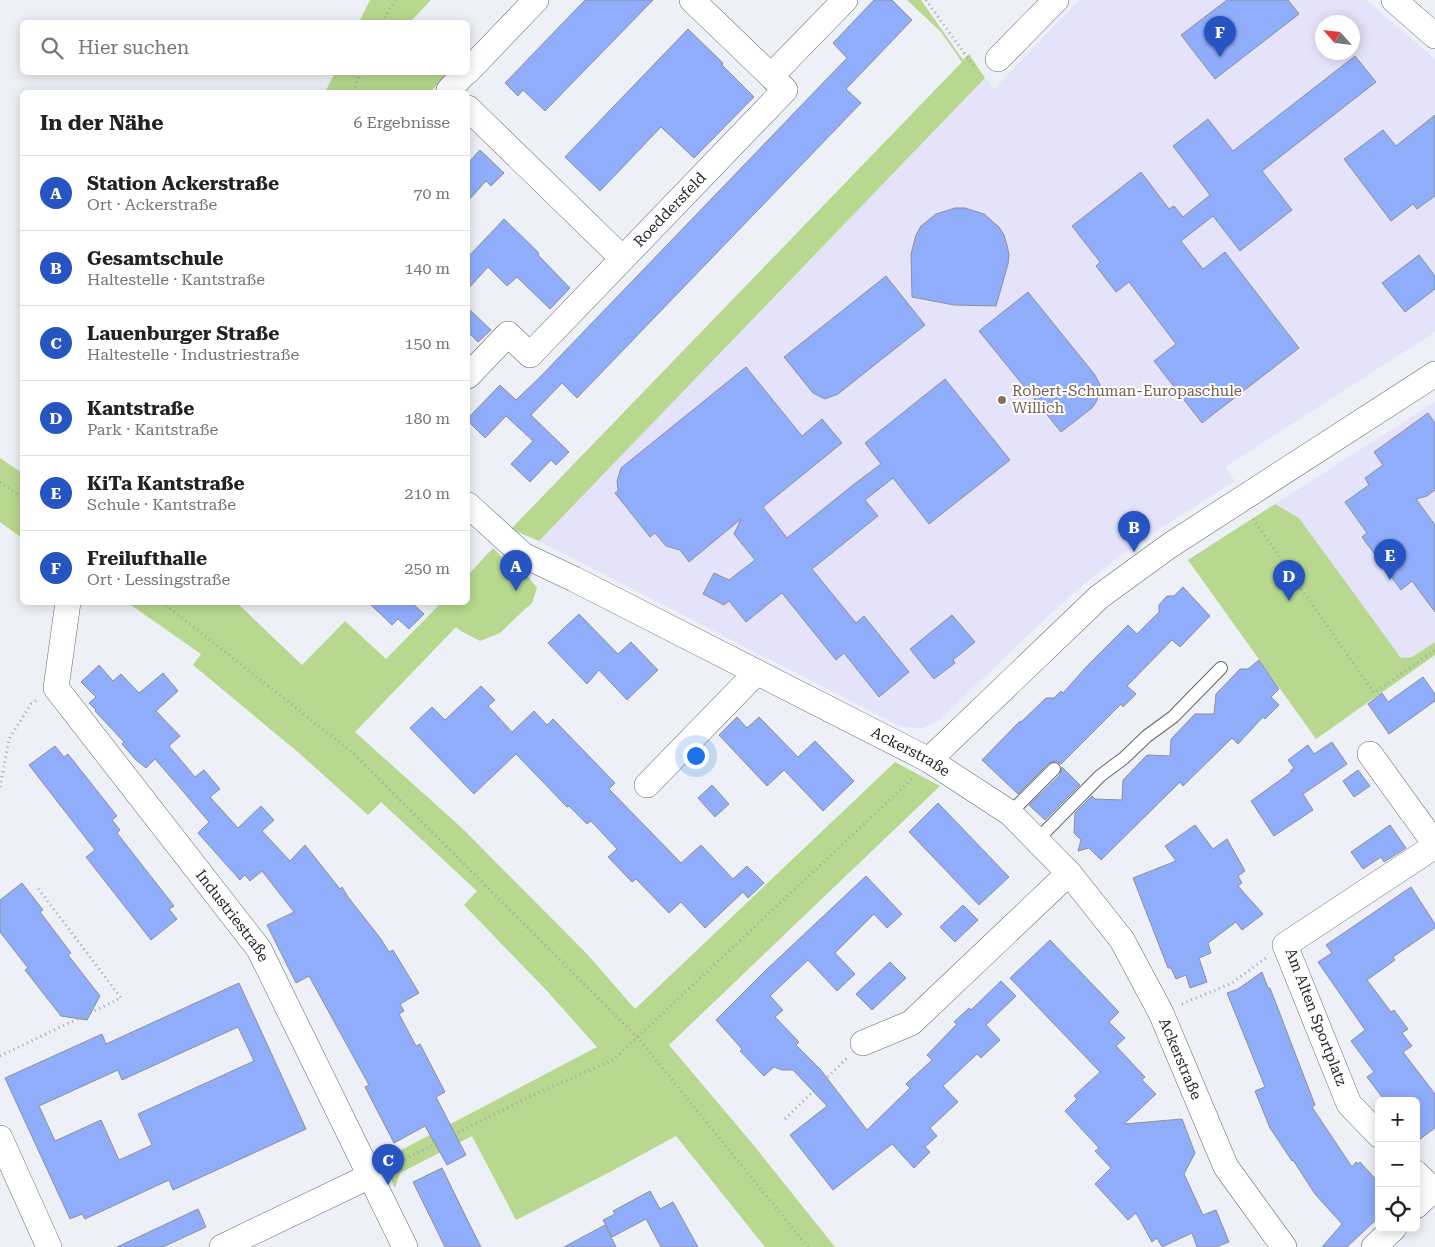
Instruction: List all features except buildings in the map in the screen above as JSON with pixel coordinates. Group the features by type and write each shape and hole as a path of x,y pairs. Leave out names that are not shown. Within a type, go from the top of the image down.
{"street":[{"path":"470,69 536,0"},
{"path":"692,0 771,76 845,0"},
{"path":"998,59 1056,0"},
{"path":"1394,0 1435,36"},
{"path":"449,90 464,75"},
{"name":"Roeddersfeld","path":"470,374 508,334 530,355 785,90 771,76"},
{"path":"470,110 622,258"},
{"path":"928,760 1099,597 1169,546 1435,374"},
{"name":"Ackerstraße","path":"470,507 523,556 574,578 928,760 1010,813 1069,873 1122,940 1161,1013 1226,1167 1284,1247"},
{"path":"56,688 68,605"},
{"path":"646,786 756,673"},
{"name":"Industriestraße","path":"56,688 259,949 405,1247"},
{"name":"Am Alten Sportplatz","path":"1370,754 1435,845 1285,945 1349,1104 1375,1131"},
{"path":"863,1043 911,1023 1069,873"},
{"path":"0,1138 49,1247"},
{"path":"222,1247 370,1176"},
{"path":"1374,1247 1390,1232"}],"lane":[{"path":"1037,840 1100,776 1172,717 1221,668"},
{"path":"1010,813 1054,769"}],"path":[{"path":"383,20 395,0"},
{"path":"926,0 981,76 998,59"},
{"path":"354,90 360,75"},
{"path":"0,482 20,497"},
{"path":"1239,500 1374,693 1435,650"},
{"path":"166,605 354,753 638,1038 808,1247"},
{"path":"0,787 9,739 31,704 56,688"},
{"path":"370,1176 533,1095 614,1060 904,787 928,760"},
{"path":"0,1056 121,998 37,887"},
{"path":"1161,1013 1232,983 1285,945"},
{"path":"785,1119 863,1043"}],"shaded area":[{"name":"Robert-Schuman-Europaschule Willich","path":"1079,0 1366,0 1435,59 1435,332 1225,467 1235,481 1139,542 1084,584 1032,631 940,720 921,729 899,726 539,541 985,78 994,89"},
{"path":"1435,402 1435,642 1412,657 1401,658 1299,518 1275,504"}],"green space":[{"path":"370,0 431,0 412,20 360,20"},
{"path":"907,0 921,0 963,60 969,54 985,78 539,541 511,529 962,62 941,32"},
{"path":"334,75 447,75 432,90 326,90"},
{"path":"0,458 20,472 20,537 0,522"},
{"path":"1275,504 1299,518 1401,658 1412,657 1435,642 1435,655 1316,739 1188,560"},
{"path":"493,548 513,568 527,575 537,588 532,603 500,633 480,641 456,627 355,732 463,829 587,954 635,1009 895,762 940,786 669,1045 751,1142 835,1247 765,1247 676,1136 516,1220 472,1136 400,1173 395,1188 382,1160 597,1047 548,992 464,905 477,891 381,802 368,815 299,753 193,665 201,654 131,605 239,605 302,665 345,621 386,659 439,605 470,605 470,573"}],"place":[{"name":"Freilufthalle","path":"1220,57"},
{"name":"Robert-Schuman-Europaschule Willich","path":"1002,400"},
{"name":"Gesamtschule","path":"1134,552"},
{"name":"KiTa Kantstraße","path":"1390,580"},
{"name":"Station Ackerstraße","path":"516,591"},
{"name":"Kantstraße","path":"1289,601"},
{"name":"Lauenburger Straße","path":"388,1185"}]}
